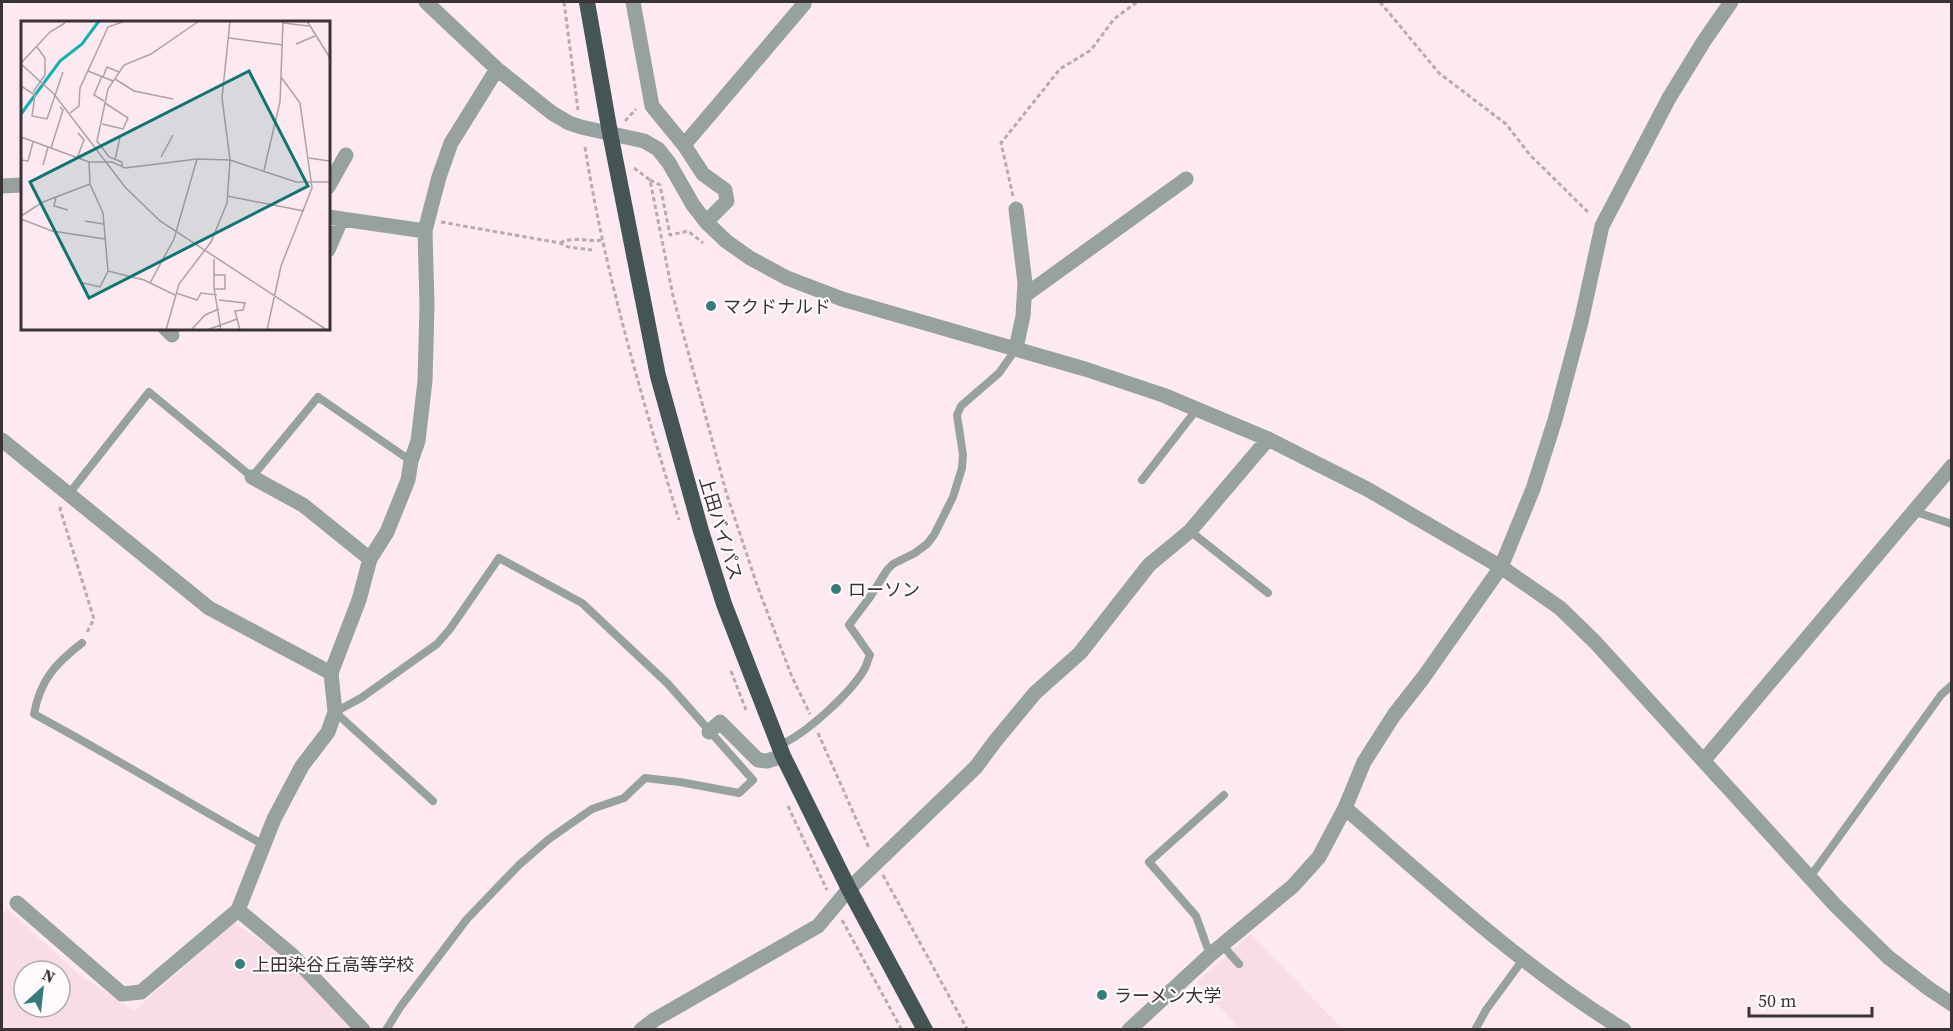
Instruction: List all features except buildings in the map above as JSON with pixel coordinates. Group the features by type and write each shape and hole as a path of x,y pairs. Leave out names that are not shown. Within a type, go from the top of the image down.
{"highway":[{"name":"上田バイパス","path":"587,2 610,133 658,376 724,604 781,750 849,889 925,1029"}],"street":[{"path":"426,2 497,69 552,113 568,123 644,141 658,149 706,222 726,241 750,258 801,284 842,299 1016,348 1152,392 1268,439 1367,489 1501,567 1560,609 1595,642 1835,905 1888,957 1952,1004"},
{"path":"633,2 652,106 684,145 703,174 725,190 727,201 706,222"},
{"path":"1129,1029 1216,950 1300,879 1319,857 1346,808 1364,762 1394,715 1423,678 1501,567 1533,489 1555,420 1581,322 1602,226 1669,98 1704,40 1731,2"},
{"path":"684,145 804,4"},
{"path":"17,903 122,994 141,992 238,910 274,819 302,766 328,732 335,712 331,673 359,600 370,559 387,532 408,480 411,461 418,441 425,381 426,225 451,143 497,69"},
{"path":"330,183 346,155"},
{"path":"1024,296 1186,179"},
{"path":"2,186 21,185"},
{"path":"1016,209 1025,282 1023,316 1016,348"},
{"path":"330,241 335,219 426,225"},
{"path":"641,1029 818,926 849,889 976,766 1035,693 1080,653 1149,565 1190,531 1268,439"},
{"path":"2,440 209,608 331,673"},
{"path":"1704,760 1952,466"},
{"path":"252,477 303,505 370,559"},
{"path":"709,732 720,722 758,760 767,761 781,750"},
{"path":"1346,808 1459,908 1582,1004 1624,1029"},
{"path":"238,910 292,955 363,1029"}],"lane":[{"path":"781,750 789,741 814,723 850,688 865,668 870,655 849,625 887,570 893,564 915,553 934,535 953,497 962,468 963,455 957,415 961,406 999,373 1016,348"},
{"path":"68,495 149,392 252,477 318,397 411,461"},
{"path":"1142,480 1197,410"},
{"path":"1913,511 1952,524"},
{"path":"1190,531 1268,593"},
{"path":"386,1029 466,919 549,839 592,809 624,798 645,778 740,793 753,780 668,684 582,603 499,558 437,644 361,698 335,712 433,801"},
{"path":"82,643 60,660 50,672 37,699 34,714 264,846"},
{"path":"1810,877 1941,695 1952,685"},
{"path":"1224,795 1149,862 1196,916 1216,950 1239,964"},
{"path":"1475,1029 1524,958"}],"path":[{"path":"564,2 578,112"},
{"path":"1016,209 1001,144 1060,69 1091,50 1114,19 1137,2"},
{"path":"1380,2 1439,73 1506,124 1530,155 1602,226"},
{"path":"632,167 660,185 670,235 688,231 709,247"},
{"path":"650,180 673,296 727,495 757,585 792,677 876,862 967,1029 970,1029"},
{"path":"426,225 560,243 568,247 592,250"},
{"path":"560,243 568,239 603,240"},
{"path":"68,495 60,509 94,619 82,643"}],"shaded area":[{"name":"上田染谷丘高等学校","path":"8,910 62,959 12,959 12,1019 72,1019 72,968 134,1011 234,923 286,957 354,1030 2,1030 2,913"},
{"path":"1251,934 1342,1029 1240,1029 1197,982"}],"place":[{"name":"マクドナルド","path":"711,306"},
{"name":"ローソン","path":"836,589"},
{"name":"上田染谷丘高等学校","path":"240,964"},
{"name":"ラーメン大学","path":"1102,995"}]}
